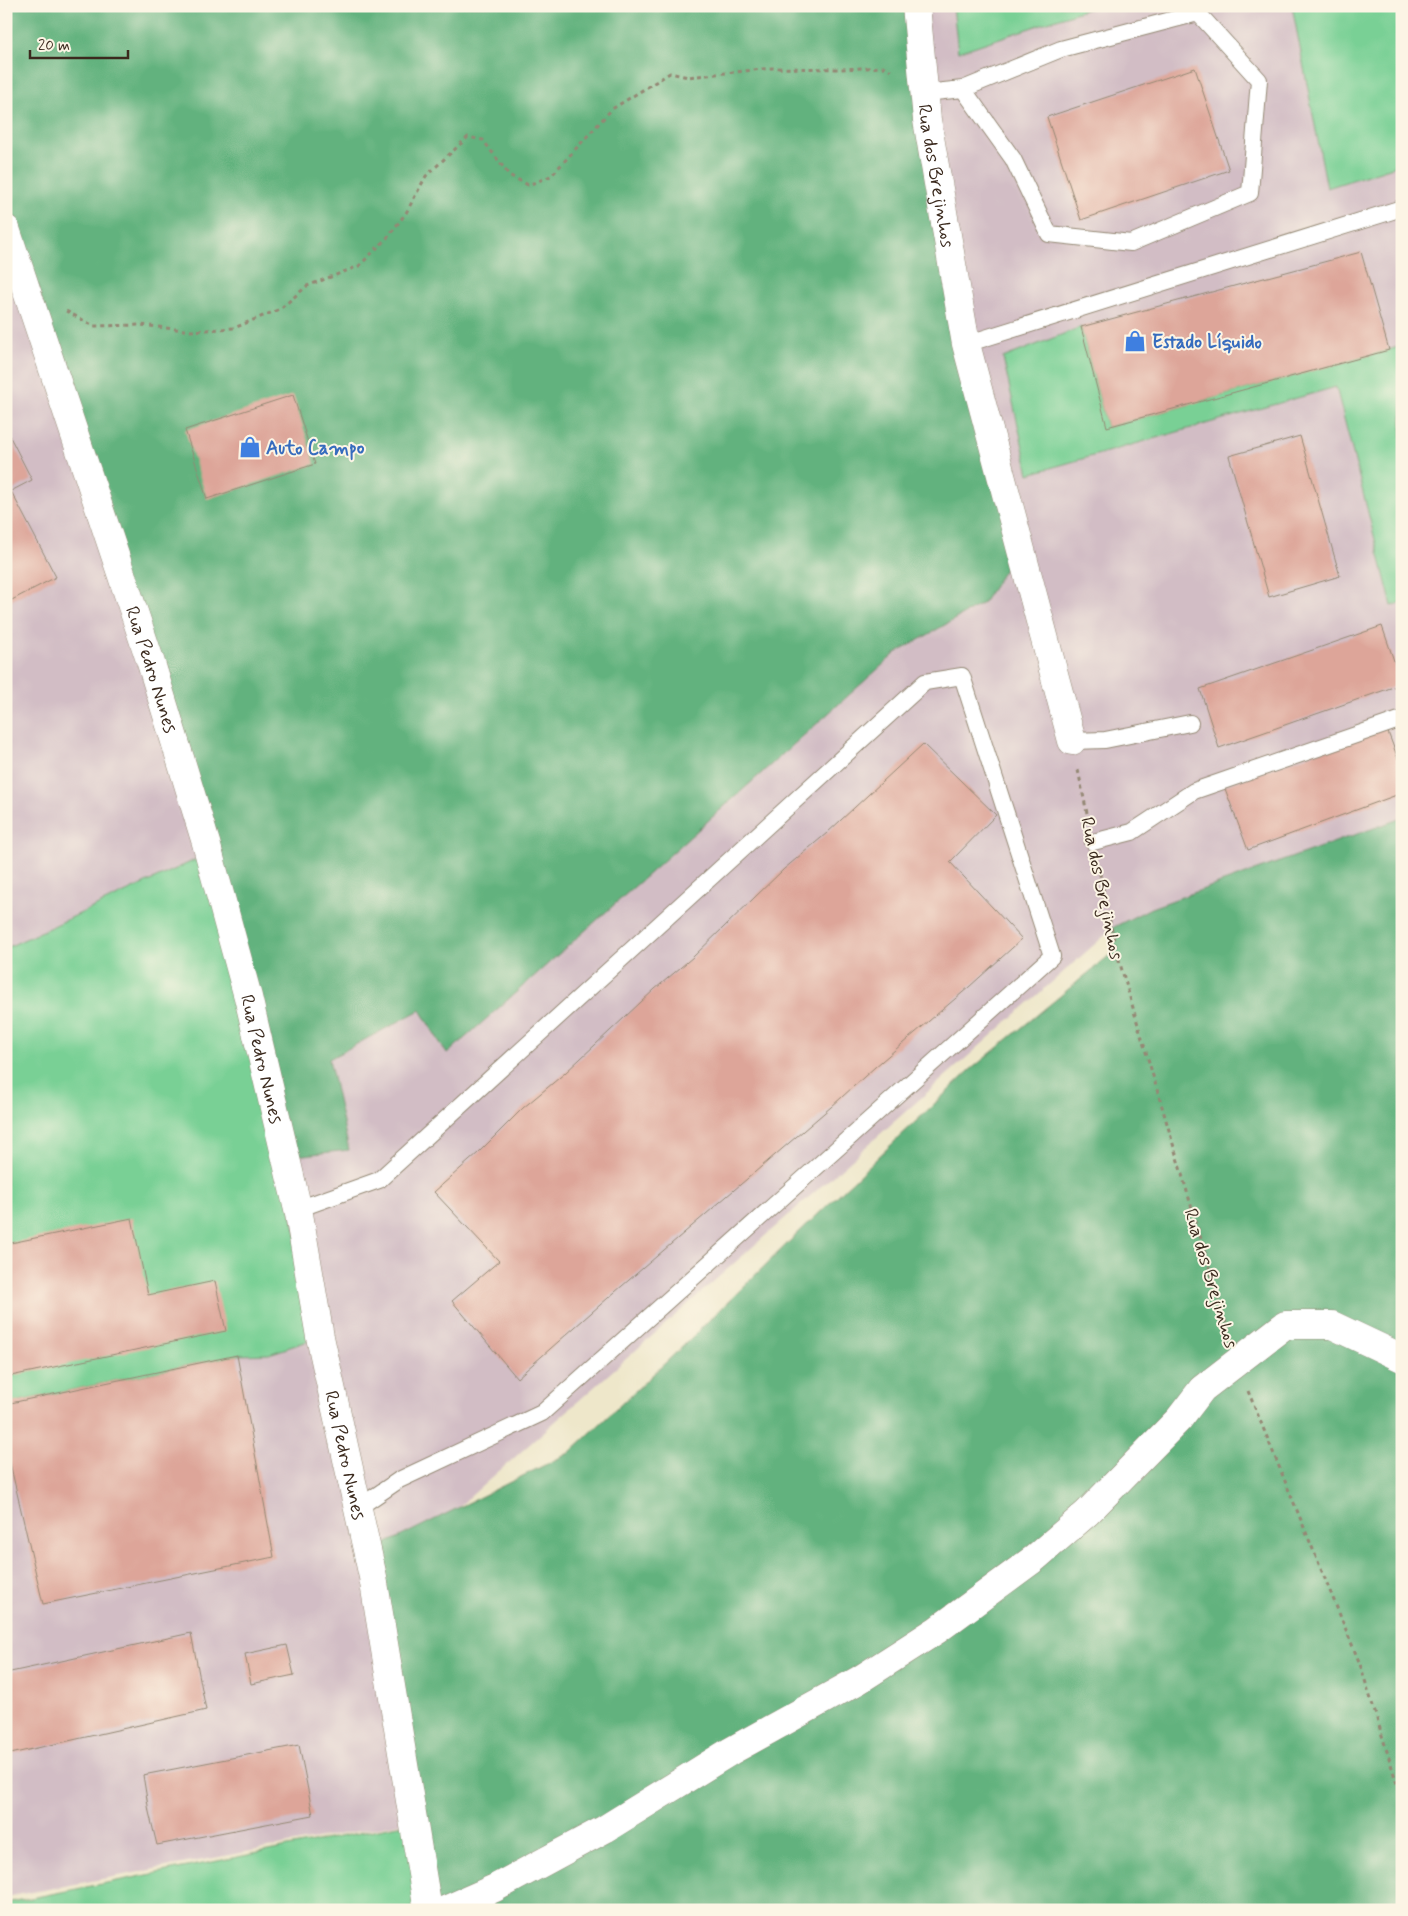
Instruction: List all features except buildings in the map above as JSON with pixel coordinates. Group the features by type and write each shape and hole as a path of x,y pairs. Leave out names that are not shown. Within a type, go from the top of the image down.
{"street":[{"name":"Rua dos Brejinhos","path":"916,6 927,120 966,344 1072,741"},
{"name":"Rua Pedro Nunes","path":"6,229 151,663 206,843 248,997 298,1209 320,1337 373,1577 428,1910"},
{"path":"445,1910 495,1888 605,1829 730,1751 859,1680 937,1630 1035,1558 1087,1514 1178,1419 1202,1389 1285,1325 1332,1326 1402,1358"}],"lane":[{"path":"925,93 963,89 1061,49 1198,13 1259,80 1250,193 1131,243 1049,234 1013,159 963,89"},
{"path":"966,344 1402,208"},
{"path":"298,1209 379,1180 925,682 962,676 1052,956 542,1413 398,1480 358,1508"},
{"path":"1093,842 1132,832 1194,791 1402,719"},
{"path":"1072,741 1105,740 1190,724"}],"path":[{"path":"25,287 45,310 65,311 94,326 141,325 192,331 234,328 280,309 307,286 359,266 392,232 406,213 426,176 468,137 483,140 509,175 528,185 551,176 612,109 670,73 688,77 772,68 841,69 886,67 909,86 925,93"},
{"name":"Rua dos Brejinhos","path":"1072,741 1116,950 1237,1362 1360,1664 1402,1800"}],"shaded area":[{"path":"6,6 1402,6 1402,842 1112,929 393,1565 433,1817 6,1897"}],"green space":[{"path":"6,6 916,6 927,120 1020,546 983,603 896,653 447,1054 420,1010 329,1059 349,1150 285,1157 247,990 6,231"},
{"path":"953,6 1096,6 958,52"},
{"path":"1292,6 1402,6 1402,164 1327,188"},
{"path":"1081,327 1107,427 1402,346 1402,603 1392,606 1336,387 1029,474 1003,358"},
{"path":"1402,818 1402,1910 428,1910 367,1553 569,1453 969,1071 1116,950 1112,928 1151,908"},
{"path":"208,854 320,1337 269,1354 237,1355 6,1404 6,948"},
{"path":"414,1822 428,1910 6,1910 6,1903"}],"place":[{"name":"Estado Líquido","path":"1135,341"},
{"name":"Auto Campo","path":"250,447"}]}
